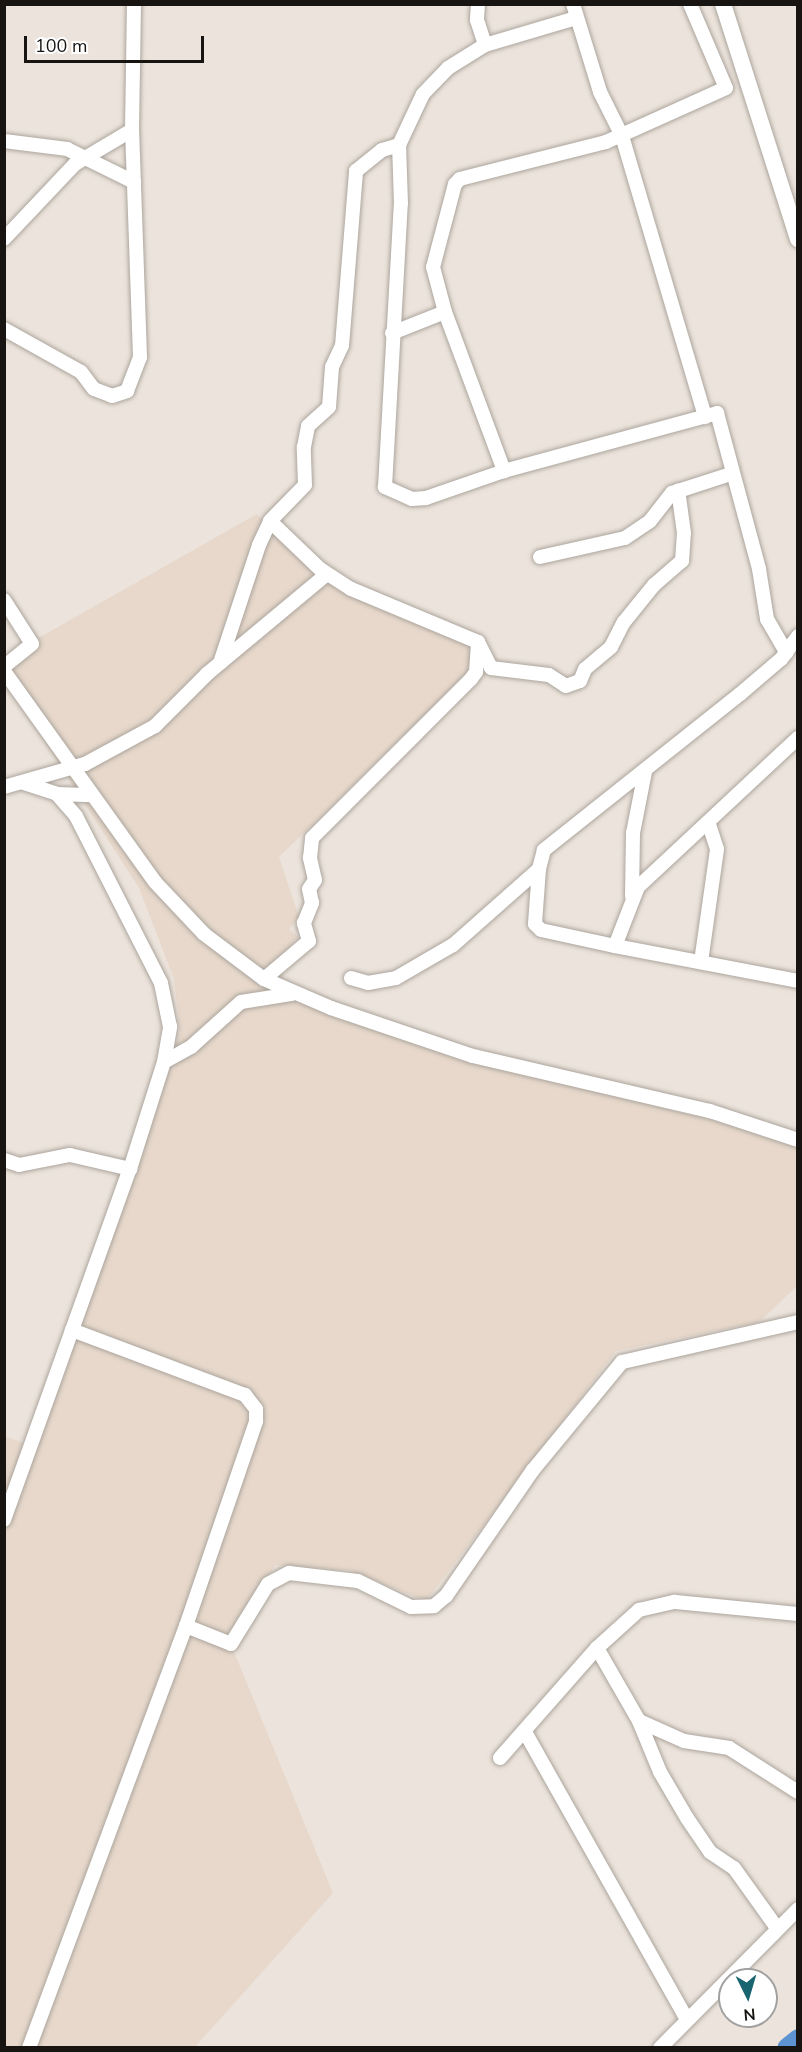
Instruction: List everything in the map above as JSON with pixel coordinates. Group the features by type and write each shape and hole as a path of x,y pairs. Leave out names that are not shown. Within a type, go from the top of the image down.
{"main road":[{"path":"723,4 798,239"}],"street":[{"path":"4,329 81,372 94,389 112,396 126,391 140,357 132,130 134,4"},
{"path":"477,4 477,20 485,45"},
{"path":"504,471 445,312 433,261 455,184 460,179 622,136 726,88 690,4"},
{"path":"705,417 622,136 600,92 574,11 485,45 435,80 423,93 399,145 401,204 385,487 412,499 426,498 504,471 705,417 717,413 731,474 759,569 767,620 787,653"},
{"path":"4,239 65,174 88,156 132,130"},
{"path":"4,141 46,145 88,156 134,182"},
{"path":"220,663 250,569 270,521 303,490 305,434 308,426 329,407 332,367 342,346 356,171 382,150 399,145"},
{"path":"392,333 445,312"},
{"path":"540,557 625,538 650,521 668,497 678,490 731,474"},
{"path":"264,979 309,941 304,919 315,880 309,848 319,829 476,672 491,668 549,675 566,686 580,681 585,669 611,647 624,622 654,585 682,561 684,533 678,490"},
{"path":"270,521 327,574 359,594 478,642 491,668"},
{"path":"4,787 74,768 155,726 220,663 327,574"},
{"path":"4,600 32,644 4,669 127,847 180,912 264,979 294,994 473,1056 710,1111 798,1140"},
{"path":"351,978 368,983 396,978 461,940 538,869 550,844 645,772 787,653 798,636"},
{"path":"476,672 478,642"},
{"path":"632,896 798,738"},
{"path":"615,946 632,896 633,833 645,772"},
{"path":"24,783 57,794 92,795"},
{"path":"4,1520 130,1169 164,1062 170,1027 161,983 76,816 57,794"},
{"path":"701,962 717,849 708,822"},
{"path":"538,869 537,927 615,946 798,981"},
{"path":"164,1062 191,1047 241,1002 294,994"},
{"path":"4,1160 19,1165 70,1155 130,1169"},
{"path":"186,1626 231,1644 268,1584 289,1573 358,1581 411,1607 434,1606 446,1596 533,1470 622,1362 798,1322"},
{"path":"29,2048 186,1626 256,1421 256,1409 245,1395 72,1330"},
{"path":"500,1758 597,1648 626,1618 645,1607 675,1602 798,1614"},
{"path":"597,1648 639,1721 660,1772 687,1818 710,1852 734,1868 777,1928"},
{"path":"639,1721 684,1741 729,1748 798,1792"},
{"path":"525,1732 687,2019"},
{"path":"660,2048 798,1909"}],"shaded area":[{"path":"257,514 336,588 474,645 471,670 279,857 299,917 289,929 298,937 286,951 280,993 498,1066 797,1142 797,1286 759,1322 616,1351 426,1601 349,1570 275,1565 230,1642 333,1893 195,2047 5,2047 4,1436 29,1445 137,1167 180,1032 174,979 139,888 5,681 5,657"}],"waterway":[{"path":"787,2048 798,2039"}]}
